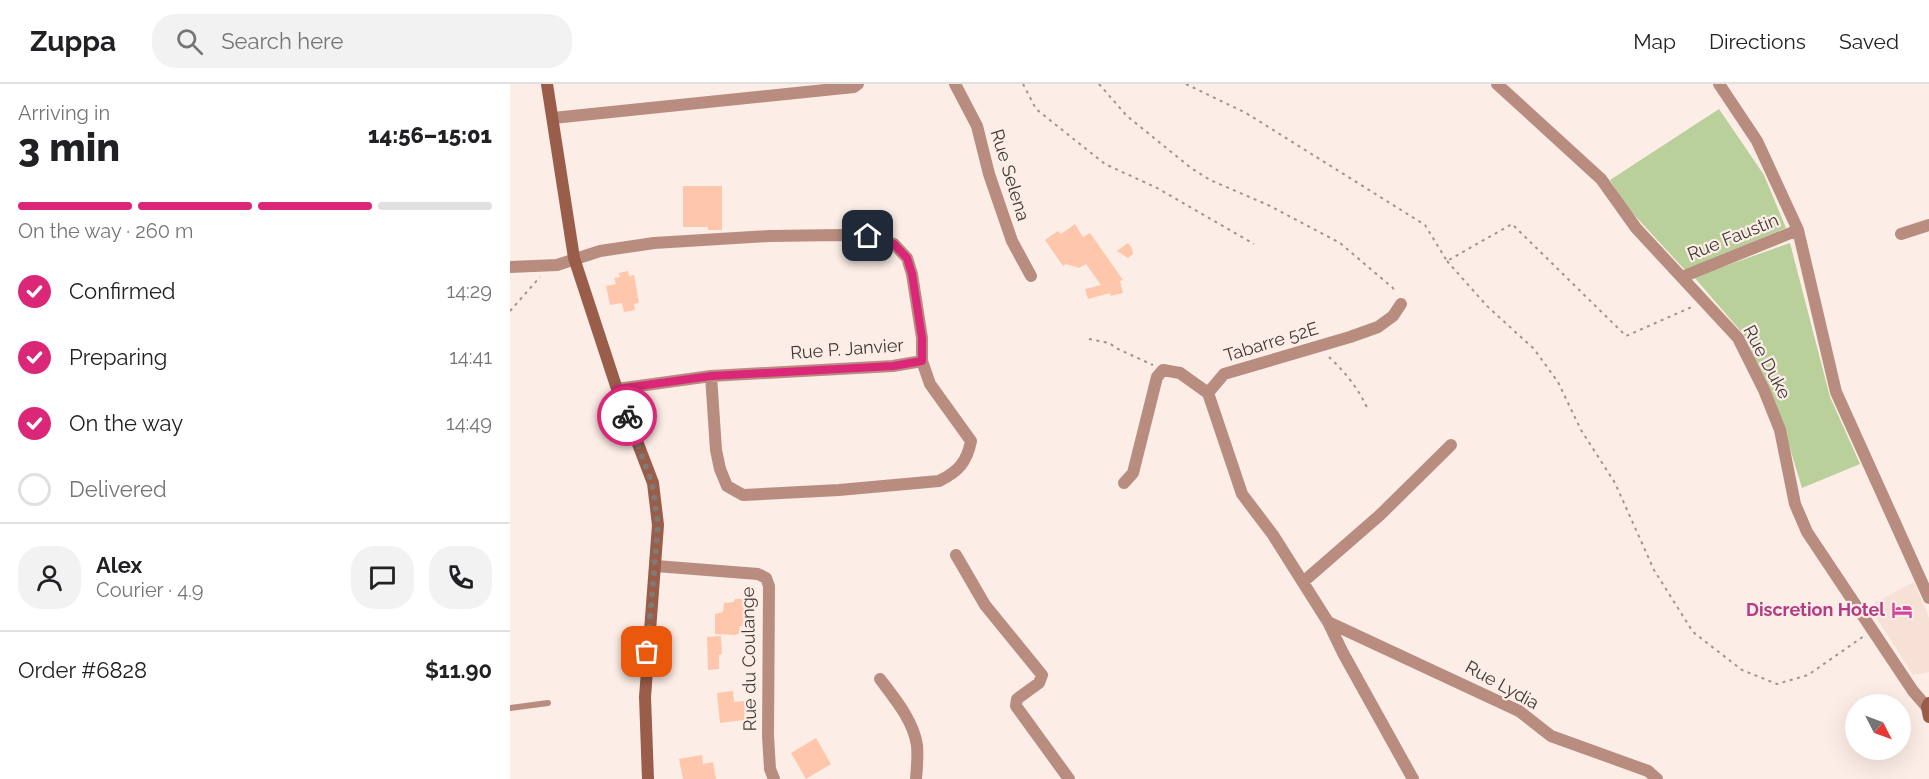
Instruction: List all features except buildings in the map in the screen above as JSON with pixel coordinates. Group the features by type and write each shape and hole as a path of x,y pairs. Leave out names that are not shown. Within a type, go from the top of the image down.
{"street":[{"path":"547,84 574,258 617,389 652,483 658,525 645,697 648,779"},
{"path":"553,118 854,87 858,84"},
{"name":"Rue Selena","path":"955,84 977,126 989,174 1012,241 1031,276"},
{"name":"Rue Duke","path":"1497,84 1601,179 1636,228 1738,338 1764,390 1780,430 1795,504 1807,532 1913,691 1928,709"},
{"path":"1720,84 1757,141 1798,230 1836,392 1929,598"},
{"path":"1901,234 1929,225"},
{"name":"Rue Faustin","path":"1682,277 1798,230"},
{"name":"Rue P. Janvier","path":"510,267 557,265 600,251 654,243 769,236 868,236 894,244 907,258 912,274 922,338 922,361 893,366 711,376 617,389"},
{"name":"Tabarre 52E","path":"1208,393 1224,374 1378,327 1393,316 1401,304"},
{"path":"711,376 716,450 727,486 743,495 839,490 939,481 950,476 968,455 971,441 961,424 930,384 922,361"},
{"path":"1125,483 1133,473 1157,377 1163,370 1180,373 1208,393 1242,494 1273,535 1328,622 1413,779"},
{"path":"1303,582 1380,515 1451,446"},
{"path":"956,555 985,605 1042,675 1039,683 1017,699 1016,706 1069,779"},
{"name":"Rue du Coulange","path":"656,566 758,574 766,578 769,586 768,736 770,769 774,779"},
{"name":"Rue Lydia","path":"1328,622 1519,711 1551,736 1648,771 1657,779"},
{"path":"880,679 902,709 912,728 917,746 916,779"}],"lane":[{"path":"510,708 548,703"}],"path":[{"path":"1023,84 1036,109 1105,164 1157,188 1254,244"},
{"path":"1099,84 1127,116 1191,168 1210,180 1268,205 1340,243 1393,288 1401,304"},
{"path":"1186,84 1246,113 1425,225 1447,261 1487,306 1534,349 1558,382 1581,430 1615,483 1654,570 1693,632 1742,670 1777,684 1808,675 1873,629"},
{"path":"1447,261 1512,224 1626,336 1705,301"},
{"path":"510,311 550,265"},
{"path":"1089,339 1109,343 1163,370"},
{"path":"1318,346 1342,370 1362,396 1368,410"}],"shaded area":[{"path":"1914,582 1929,618 1929,672 1913,675 1869,606"}],"green space":[{"path":"1719,109 1764,175 1786,228 1685,270 1626,206 1610,180"},
{"path":"1790,243 1830,397 1860,464 1802,488 1784,429 1744,335 1694,277"}],"way so far":[{"path":"627,416 652,483 658,525 647,652"}],"place":[{"name":"Discretion Hotel","path":"1902,610"}],"route":[{"path":"627,416 617,389 711,376 893,366 922,361 922,338 912,274 907,258 894,244 868,236"}]}
